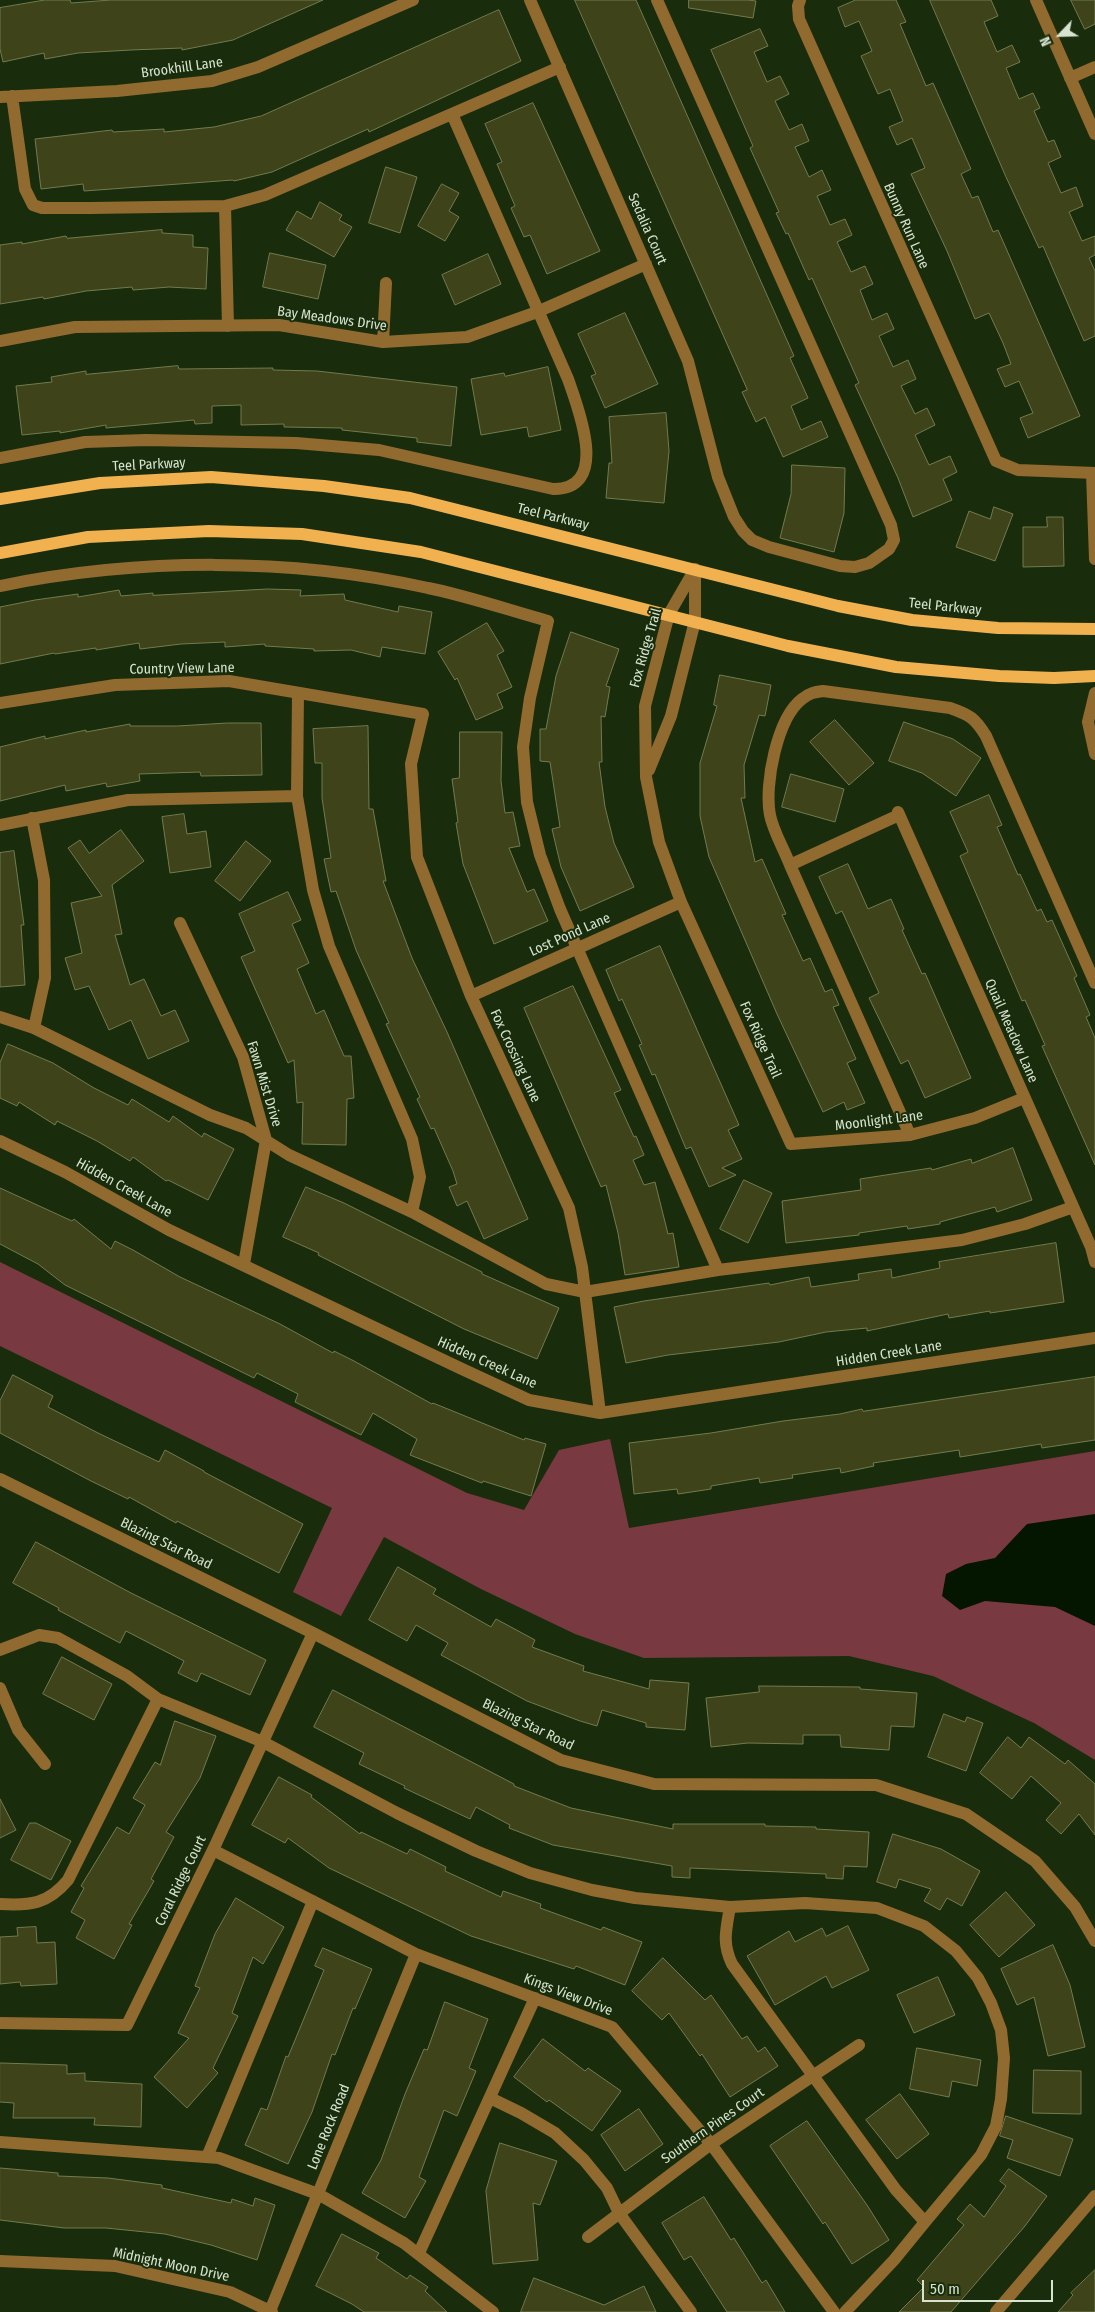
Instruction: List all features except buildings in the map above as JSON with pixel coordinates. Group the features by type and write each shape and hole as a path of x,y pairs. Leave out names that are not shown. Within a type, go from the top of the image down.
{"main road":[{"name":"Teel Parkway","path":"0,499 100,483 211,477 324,486 410,498 838,606 912,620 998,628 1095,629"},
{"path":"0,552 88,537 210,531 302,534 421,552 788,646 896,667 998,676 1054,678 1095,676"}],"street":[{"name":"Brookhill Lane","path":"6,97 117,91 212,82 258,68 413,0"},
{"name":"Sedalia Court","path":"530,0 688,361 718,477 734,517 743,531 752,540 769,547 840,566 855,567 869,564 890,549 894,540 891,525 657,0"},
{"name":"Bunny Run Lane","path":"800,0 798,6 799,19 996,461 1018,470 1093,473"},
{"path":"1036,0 1095,134"},
{"path":"6,97 25,189 33,205 42,208 225,206 265,195 560,67"},
{"path":"1070,78 1095,67"},
{"path":"0,458 85,442 146,440 296,443 379,450 562,489 578,481 585,461 587,444 583,421 568,379 537,312 495,210 452,114"},
{"path":"225,206 228,326"},
{"name":"Bay Meadows Drive","path":"0,341 75,327 279,325 383,342 467,337 537,312 646,264"},
{"path":"383,342 386,283"},
{"path":"1093,473 1095,559"},
{"path":"0,586 84,571 201,565 315,569 428,588 548,621 530,698 523,747 527,802 540,855 560,909 718,1270"},
{"path":"646,777 671,716 695,621 695,569"},
{"name":"Fox Ridge Trail","path":"695,569 669,614 645,706 646,777 659,842 681,902 791,1144"},
{"name":"Country View Lane","path":"0,703 125,685 229,681 424,714"},
{"path":"910,1135 790,865 770,815 768,785 777,744 786,722 800,700 812,693 824,691 950,708 969,715 978,722 986,736 1095,983"},
{"path":"298,693 297,796 301,831 313,890 329,946 412,1139 420,1177 412,1212"},
{"path":"1095,693 1088,722 1095,754"},
{"name":"Fox Crossing Lane","path":"424,714 410,764 417,857 471,996 569,1208 585,1292 600,1413"},
{"path":"0,825 128,800 297,796"},
{"name":"Quail Meadow Lane","path":"790,865 898,814 1073,1207 1095,1262"},
{"path":"32,818 44,880 45,958 45,978 34,1028"},
{"name":"Lost Pond Lane","path":"471,996 681,902"},
{"name":"Fawn Mist Drive","path":"180,923 243,1057 266,1140 244,1264"},
{"path":"0,1016 34,1028 210,1115 246,1128 289,1155 412,1212 546,1284 585,1292 718,1270 962,1240 1025,1224 1073,1207"},
{"name":"Moonlight Lane","path":"791,1144 910,1135 975,1118 1024,1098"},
{"name":"Hidden Creek Lane","path":"0,1142 64,1172 170,1230 529,1400 600,1413 1095,1338"},
{"name":"Blazing Star Road","path":"1,1481 313,1633 560,1760 654,1784 876,1785 966,1814 1035,1862 1075,1907 1095,1942"},
{"name":"Coral Ridge Court","path":"0,2022 126,2025 213,1850 313,1633"},
{"path":"0,1650 39,1635 58,1638 127,1676 158,1699 263,1742 397,1813 476,1851 530,1873 592,1890 635,1898 730,1907 805,1903 877,1908 924,1926 956,1951 978,1978 1002,2030 1004,2058 1001,2099 996,2126 981,2155 894,2260 845,2312"},
{"path":"0,1688 18,1730 45,1764"},
{"path":"0,1904 19,1905 39,1902 57,1892 68,1880 158,1699"},
{"name":"Kings View Drive","path":"213,1850 416,1954 612,2027 711,2144 834,2312"},
{"path":"207,2157 313,1901"},
{"path":"730,1907 725,1935 726,1950 732,1964 896,2190 925,2222"},
{"name":"Lone Rock Road","path":"271,2312 416,1954"},
{"path":"418,2253 535,1998"},
{"name":"Southern Pines Court","path":"588,2236 711,2144 859,2045"},
{"path":"490,2098 522,2113 555,2133 584,2160 607,2188 619,2213 691,2312"},
{"path":"0,2142 219,2158 318,2194 404,2243 493,2312"},
{"path":"996,2312 1095,2196"},
{"name":"Midnight Moon Drive","path":"0,2261 115,2266 230,2292 271,2312"}],"shaded area":[{"path":"0,1262 467,1493 524,1510 559,1450 610,1439 629,1528 1095,1451 1095,1760 1034,1723 933,1676 849,1656 644,1658 575,1634 481,1589 384,1537 341,1616 293,1592 332,1508 0,1346"},
{"path":"1095,1514 1095,1626 1055,1607 985,1601 960,1610 942,1596 946,1574 966,1564 995,1558 1027,1524"}]}
